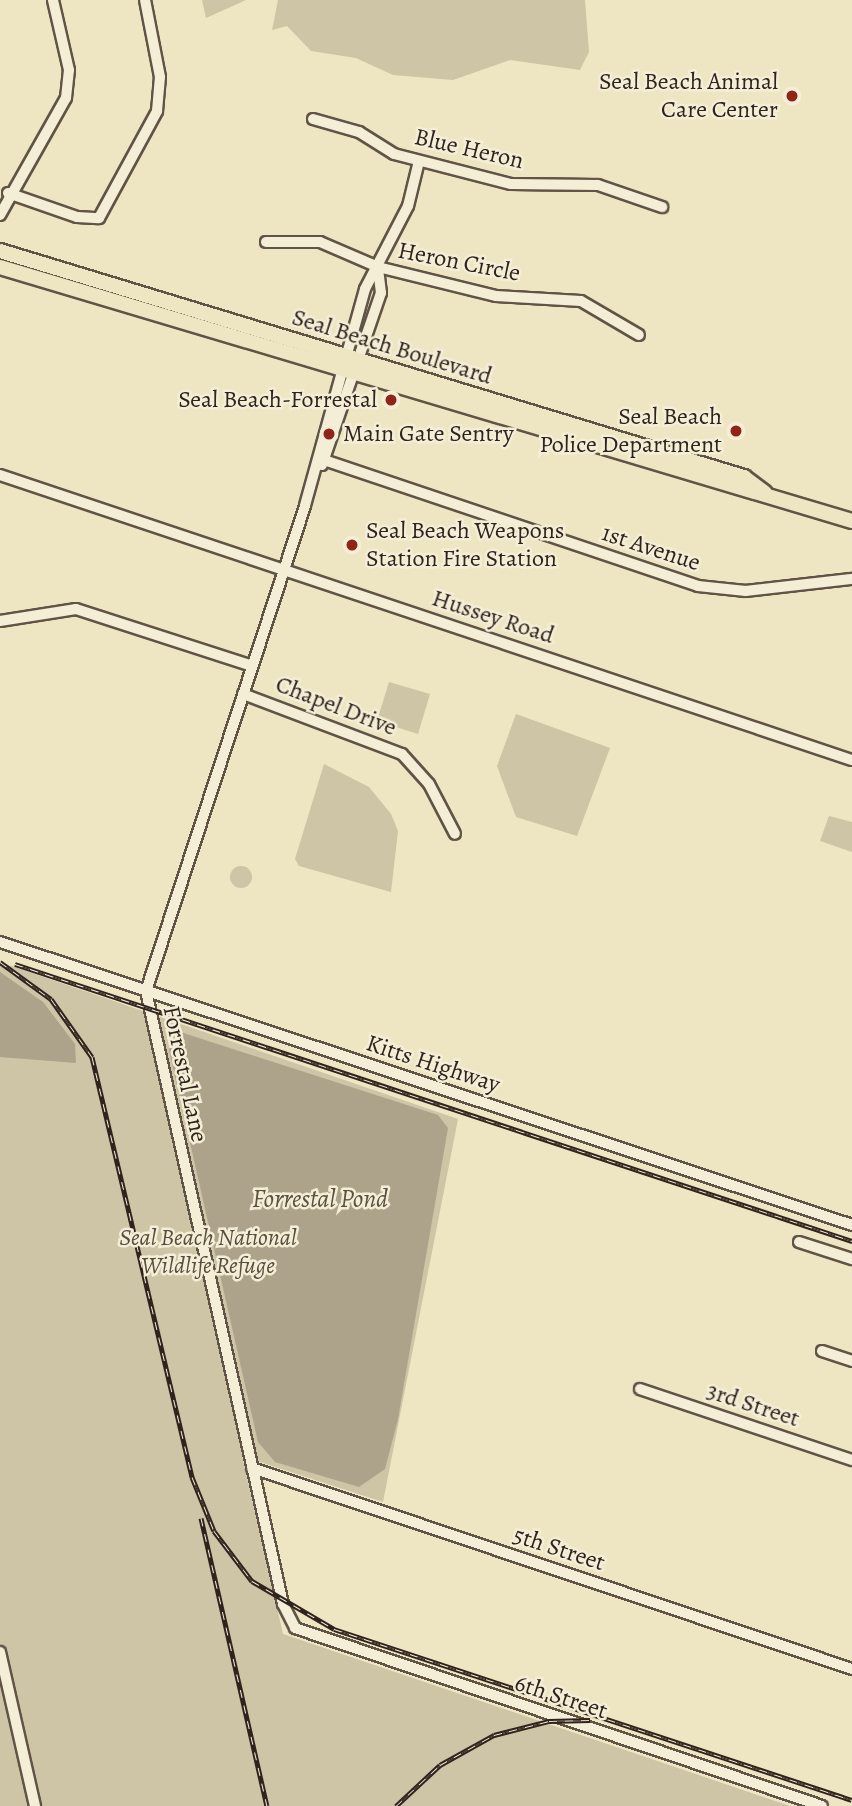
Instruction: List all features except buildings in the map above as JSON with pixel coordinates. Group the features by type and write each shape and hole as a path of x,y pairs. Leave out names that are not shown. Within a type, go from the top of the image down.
{"main road":[{"name":"Seal Beach Boulevard","path":"0,251 744,477 766,494"},
{"name":"Seal Beach Boulevard","path":"0,267 740,492 766,494 852,521"}],"street":[{"path":"0,215 8,193 66,98 69,70 52,0"},
{"path":"8,193 77,217 99,218 157,111 160,77 145,0"},
{"name":"Blue Heron","path":"313,119 342,125 419,161 511,184 598,185 662,207"},
{"path":"352,359 365,289 408,206 419,161"},
{"name":"Heron Circle","path":"266,242 320,242 378,267 496,296 581,301 639,335"},
{"path":"347,374 381,293 378,267"},
{"name":"Forrestal Lane","path":"289,1622 146,991 284,568 323,437 347,374"},
{"name":"Forrestal Lane","path":"305,502 324,460 347,374"},
{"name":"1st Avenue","path":"324,460 698,586 746,591 852,579"},
{"name":"Hussey Road","path":"0,475 852,760"},
{"path":"0,621 76,609 252,666"},
{"name":"Chapel Drive","path":"243,694 402,754 429,785 455,834"},
{"name":"Kitts Highway","path":"0,943 852,1225"},
{"path":"799,1242 852,1259"},
{"path":"822,1351 852,1361"},
{"name":"3rd Street","path":"640,1389 852,1460"},
{"name":"5th Street","path":"252,1468 852,1669"},
{"name":"6th Street","path":"289,1622 363,1654 822,1806"},
{"path":"0,1652 35,1806"}],"green space":[{"path":"202,0 246,0 206,18"},
{"path":"278,0 585,0 589,52 580,70 510,60 453,80 393,75 356,58 311,51 287,26 272,30"},
{"path":"389,682 430,694 418,734 377,721"},
{"path":"516,714 610,748 577,836 516,817 497,766"},
{"path":"324,764 369,787 391,814 398,831 391,892 299,866 295,859"},
{"path":"829,816 852,822 852,852 820,841"},
{"path":"241,866 251,873 252,877 245,887 241,888 231,881 230,877 237,867"},
{"name":"Seal Beach National Wildlife Refuge","path":"0,962 458,1119 383,1502 242,1456 283,1634 790,1806 0,1806"}],"water":[{"path":"0,972 43,1002 75,1044 76,1063 0,1057"},
{"name":"Forrestal Pond","path":"174,1030 438,1115 448,1128 398,1419 385,1469 359,1487 275,1462 258,1442 169,1050"}],"railway":[{"path":"0,962 51,999 92,1057 192,1477 214,1531 252,1581 334,1629 852,1800"},
{"path":"15,964 852,1241"},
{"path":"201,1518 267,1806"},
{"path":"396,1806 440,1765 494,1735 549,1721 590,1720"}],"place":[{"name":"Seal Beach Animal Care Center","path":"792,96"},
{"name":"Seal Beach-Forrestal","path":"391,400"},
{"name":"Seal Beach Police Department","path":"736,431"},
{"name":"Main Gate Sentry","path":"329,434"},
{"name":"Seal Beach Weapons Station Fire Station","path":"352,545"}]}
